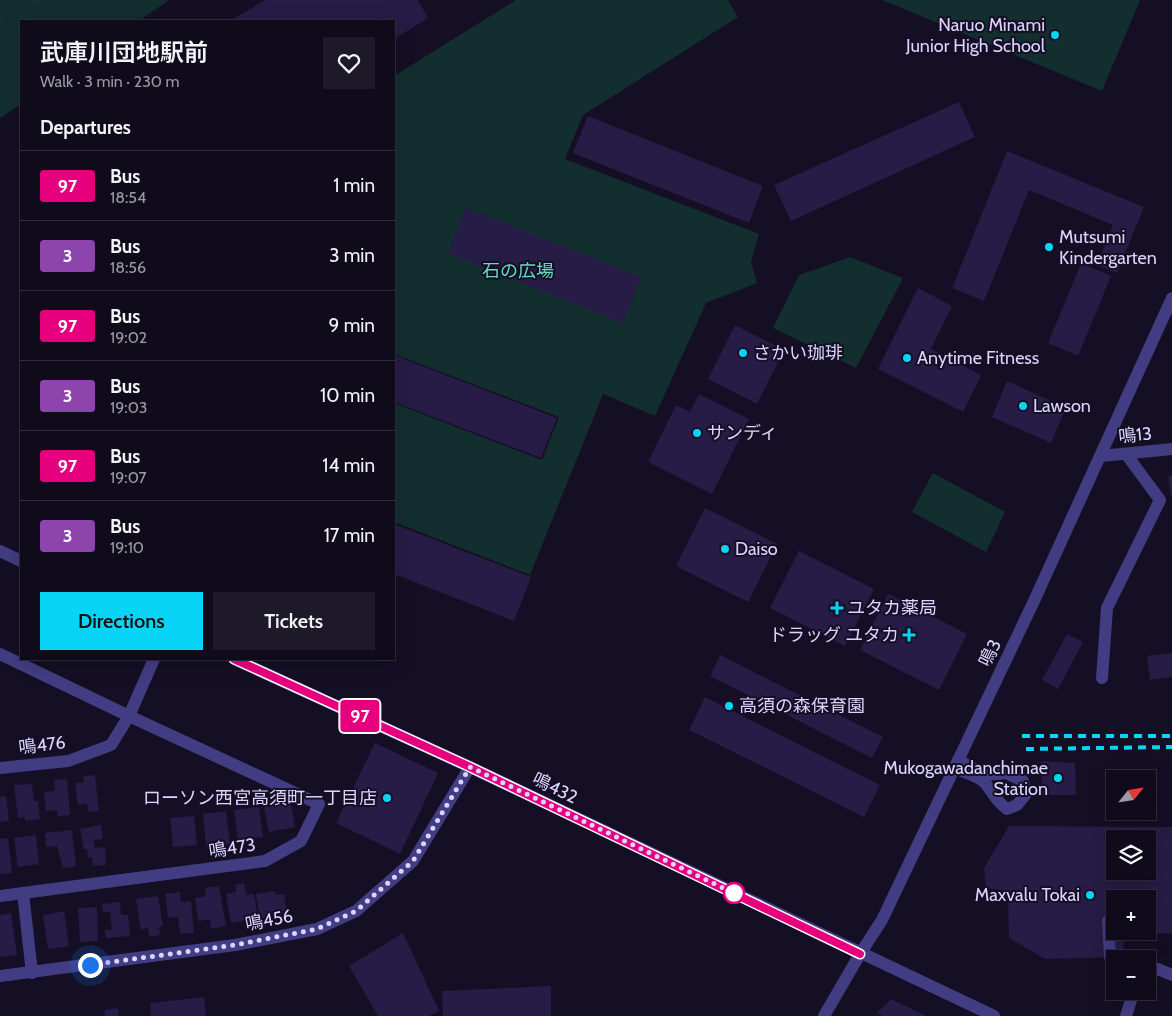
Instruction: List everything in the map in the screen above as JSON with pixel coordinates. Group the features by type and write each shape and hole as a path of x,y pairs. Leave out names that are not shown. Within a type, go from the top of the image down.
{"street":[{"name":"鳴3","path":"824,1016 882,920 1101,456 1172,298"},
{"name":"鳴13","path":"1101,456 1172,449"},
{"path":"1102,678 1107,608 1160,500 1126,454"},
{"path":"0,551 20,561"},
{"path":"0,654 129,716 154,660"},
{"name":"鳴432","path":"236,660 470,767 860,954 994,1016"},
{"name":"鳴476","path":"0,768 68,761 111,745 129,716"},
{"name":"鳴473","path":"22,894 265,861 301,841 319,804 129,716"},
{"path":"956,764 986,775 997,773 1014,775 1023,781 1026,794 1018,804 1007,808 990,793 986,784 956,764"},
{"name":"鳴456","path":"0,976 245,943 317,929 356,911 413,861 470,767"},
{"path":"0,896 22,894 32,973"},
{"path":"1156,970 1158,969 1172,975"},
{"path":"1126,1016 1131,1000"}],"green space":[{"path":"0,0 169,0 140,20 20,20 20,105 0,118"},
{"name":"石の広場","path":"516,0 728,0 738,17 583,115 565,159 759,234 751,262 757,283 706,303 655,416 603,394 530,575 395,522 395,403 542,460 559,417 395,354 395,75"},
{"path":"882,0 1140,0 1102,91"},
{"path":"850,257 903,278 856,368 773,328 799,275"},
{"path":"933,473 1005,512 986,552 912,512"}],"building":[{"path":"265,0 418,0 428,18 395,38 395,20 232,20"},
{"path":"959,102 975,137 791,221 774,185"},
{"path":"588,116 763,186 749,223 573,153"},
{"path":"1007,151 1144,207 1117,273 1097,265 1113,225 1029,190 984,301 952,288"},
{"path":"466,208 641,277 623,323 448,253"},
{"path":"1081,263 1111,276 1078,356 1048,343"},
{"path":"918,288 952,306 931,349 981,375 963,412 878,369"},
{"path":"735,325 784,350 757,404 708,379"},
{"path":"395,355 557,418 541,458 395,402"},
{"path":"1007,381 1066,408 1051,443 992,417"},
{"path":"699,394 749,419 712,494 648,462 676,405 690,412"},
{"path":"1172,475 1172,497 1171,497 1168,476"},
{"path":"705,508 777,544 748,602 676,566"},
{"path":"395,524 531,577 514,621 395,574"},
{"path":"799,551 874,589 845,646 770,608"},
{"path":"888,594 967,634 939,690 860,650"},
{"path":"1067,634 1083,642 1058,689 1042,680"},
{"path":"1172,653 1172,677 1150,680 1147,656"},
{"path":"720,655 883,737 872,758 710,676"},
{"path":"705,697 880,785 864,817 689,730"},
{"name":"ローソン西宮高須町一丁目店","path":"375,743 438,773 400,854 336,823"},
{"name":"Mukogawadanchimae Station","path":"1041,761 1075,763 1076,795 1042,795"},
{"path":"95,775 99,811 88,812 87,804 78,805 75,783 84,782 83,776"},
{"path":"67,779 70,815 58,816 57,810 46,811 44,792 55,791 54,780"},
{"path":"32,784 34,801 38,801 40,819 25,821 25,817 18,818 14,785"},
{"path":"6,796 9,821 0,822 0,797"},
{"path":"291,803 295,827 269,832 264,807"},
{"path":"259,807 263,837 238,840 234,810"},
{"path":"226,811 230,844 206,847 203,814"},
{"path":"194,816 197,845 173,847 170,818"},
{"path":"101,825 103,839 94,840 95,848 105,847 106,865 93,866 92,857 88,858 87,849 84,850 80,829"},
{"name":"Maxvalu Tokai","path":"1009,826 1172,827 1172,933 1156,933 1156,890 1106,890 1106,940 1123,940 1124,950 1106,950 1106,957 1045,959 1009,938 1008,891 986,888 984,868"},
{"path":"72,830 76,867 63,868 57,846 46,847 45,833"},
{"path":"36,835 39,864 18,867 14,838"},
{"path":"8,838 12,873 0,874 0,839"},
{"path":"244,883 246,895 254,894 258,919 231,923 226,894 236,892 235,885"},
{"path":"219,886 226,926 211,929 210,919 198,921 195,898 206,896 205,888"},
{"path":"275,891 276,895 284,894 288,919 274,921 273,916 260,918 256,894"},
{"path":"180,892 181,902 191,901 194,933 180,934 178,917 168,918 165,894"},
{"path":"158,896 163,926 159,927 160,935 149,937 148,928 141,930 136,899"},
{"path":"120,902 121,915 128,915 130,936 106,938 105,930 112,930 110,912 103,912 102,904"},
{"path":"97,907 98,941 80,942 78,908"},
{"path":"64,911 69,946 48,949 43,915"},
{"path":"11,913 17,955 0,957 0,915"},
{"path":"403,933 439,1011 429,1016 378,1016 349,966"},
{"path":"551,986 551,1016 443,1016 442,991"},
{"path":"204,997 206,1016 151,1016 150,1003"},
{"path":"891,999 926,1016 881,1016 877,1013"},
{"path":"118,1008 119,1016 105,1016 104,1010"}],"railway":[{"path":"1022,736 1172,736"},
{"path":"1026,749 1172,747"}],"bus line":[{"name":"97","path":"236,660 470,767 860,954"}],"place":[{"name":"Naruo Minami Junior High School","path":"1055,35"},
{"name":"Mutsumi Kindergarten","path":"1049,247"},
{"name":"さかい珈琲","path":"743,353"},
{"name":"Anytime Fitness","path":"907,358"},
{"name":"Lawson","path":"1023,406"},
{"name":"サンディ","path":"697,433"},
{"name":"Daiso","path":"725,549"},
{"name":"ユタカ薬局","path":"837,608"},
{"name":"ドラッグ ユタカ","path":"909,635"},
{"name":"高須の森保育園","path":"729,706"},
{"name":"Mukogawadanchimae Station","path":"1058,778"},
{"name":"ローソン西宮高須町一丁目店","path":"387,798"},
{"name":"Maxvalu Tokai","path":"1090,895"}],"route":[{"path":"90,965 235,945 317,929 356,911 413,861 470,767 740,896 734,893"}]}
